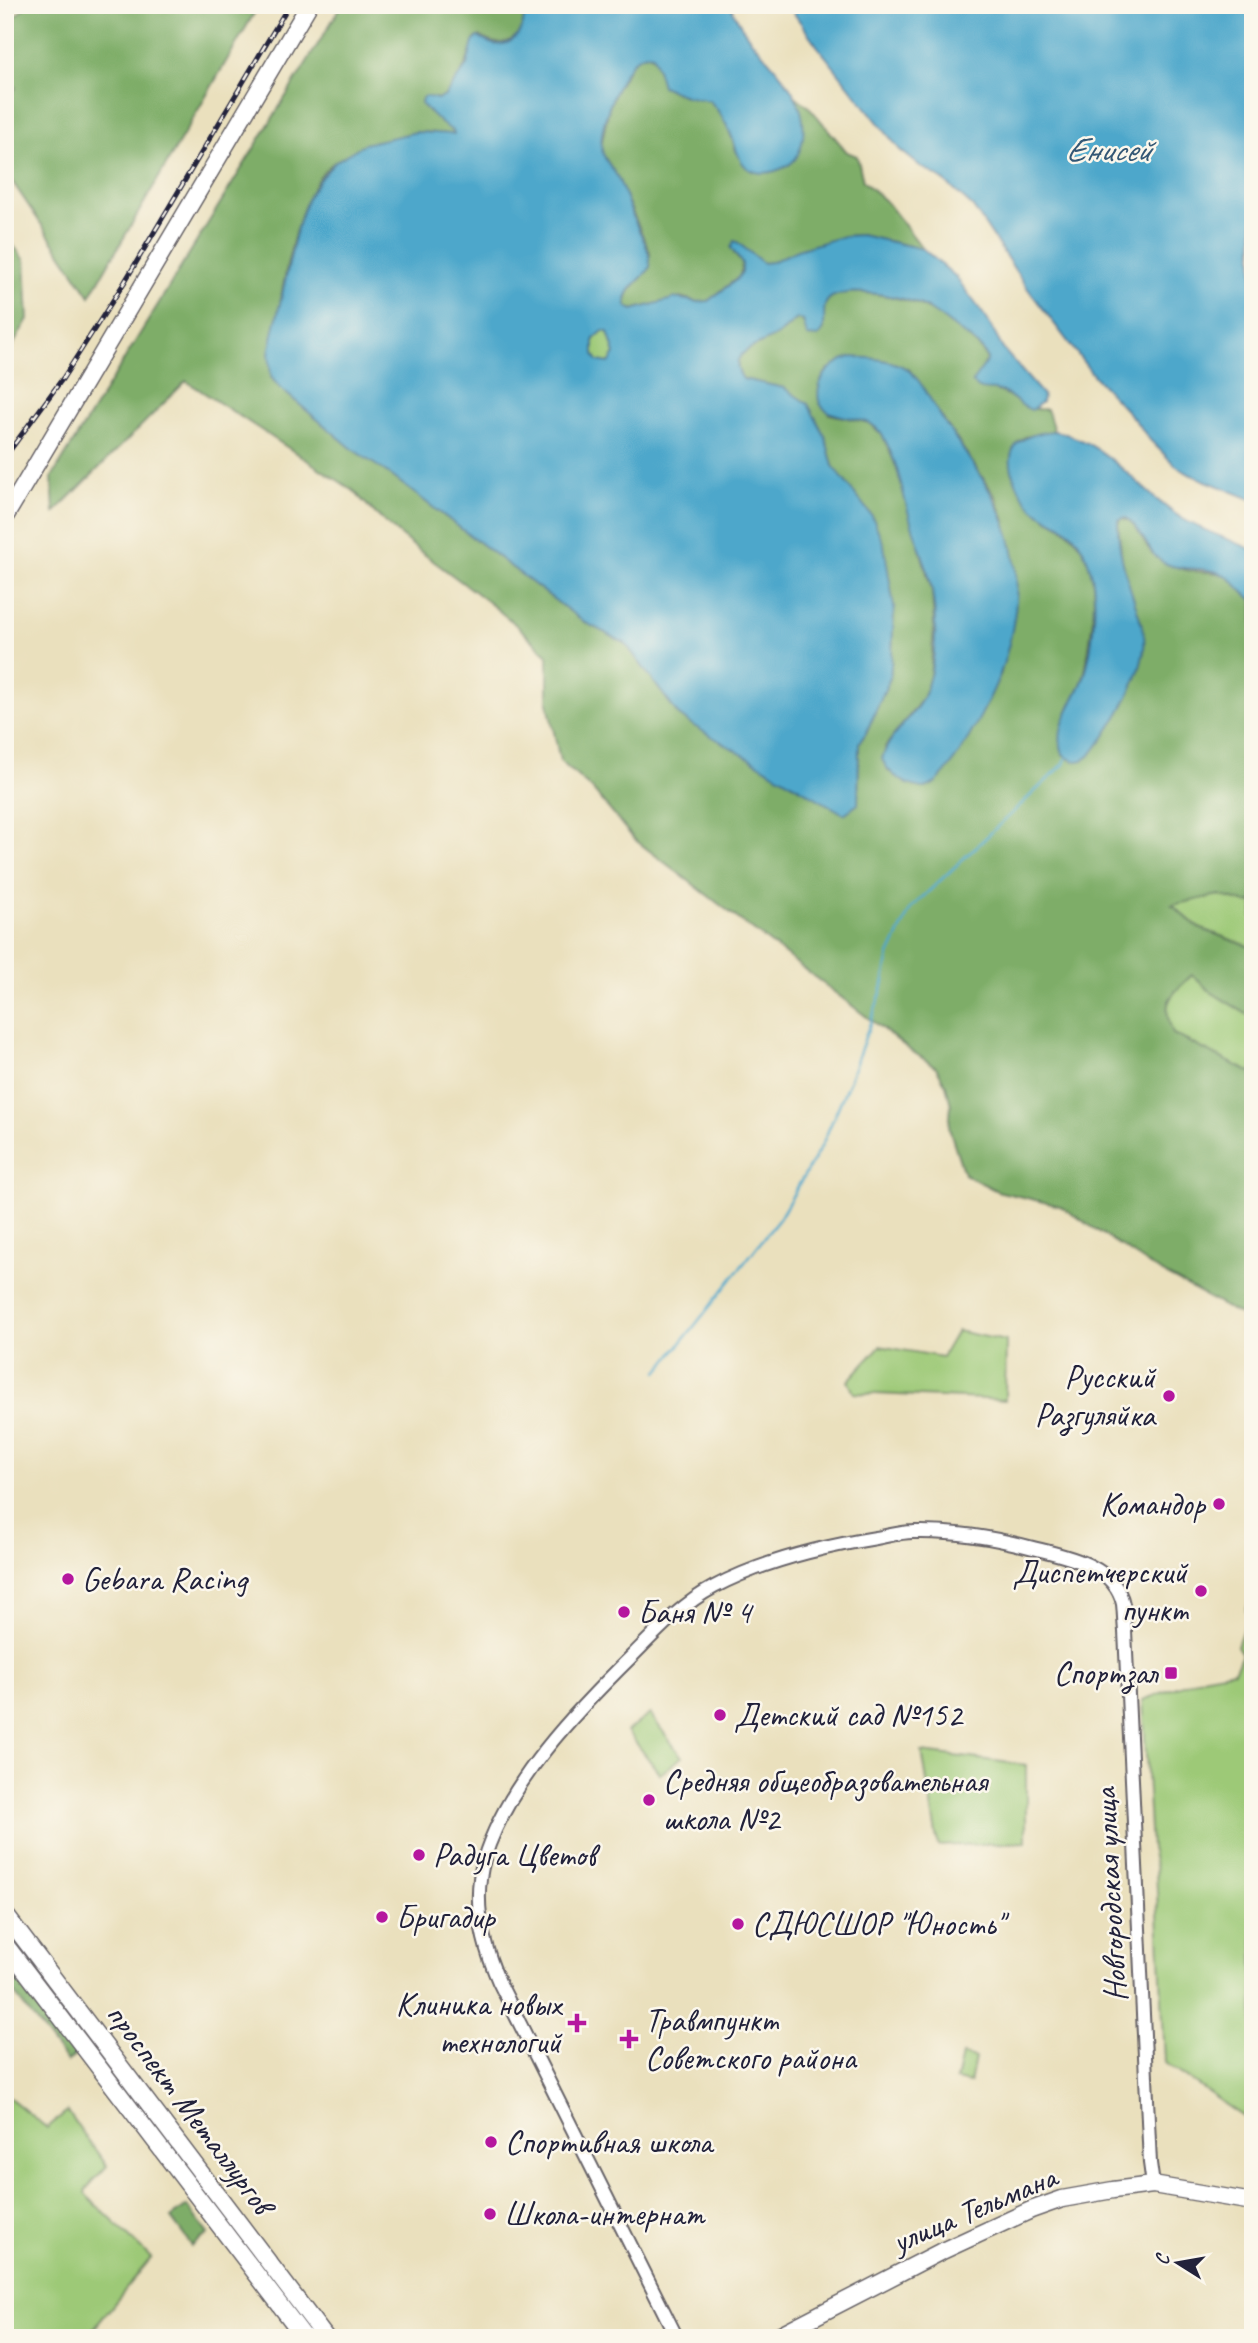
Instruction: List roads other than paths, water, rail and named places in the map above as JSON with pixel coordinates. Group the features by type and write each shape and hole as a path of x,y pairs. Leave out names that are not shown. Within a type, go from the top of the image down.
{"main road":[{"path":"5,517 309,5"},
{"name":"проспект Металлургов","path":"5,1914 326,2338"},
{"name":"проспект Металлургов","path":"5,1944 304,2338"},
{"name":"улица Тельмана","path":"773,2338 923,2260 1031,2210 1062,2199 1153,2185 1253,2202"}],"street":[{"name":"Новгородская улица","path":"677,2338 499,1982 481,1934 479,1901 484,1861 506,1808 533,1767 598,1688 674,1614 716,1586 773,1562 859,1541 911,1532 1019,1544 1078,1561 1111,1582 1122,1602 1153,2185"}],"water":[{"path":"522,5 730,5 745,32 783,78 798,101 804,128 796,158 775,171 755,172 742,163 728,127 710,101 685,96 662,86 653,55 640,56 633,62 612,100 601,141 603,154 618,178 649,257 650,268 629,291 627,307 633,310 676,298 708,301 736,280 742,272 742,263 731,248 734,241 763,263 844,236 861,235 923,249 955,276 987,319 1003,349 1043,395 1042,402 1032,410 1003,392 975,386 972,382 987,361 979,346 924,306 879,294 843,293 834,296 825,304 824,327 818,337 807,336 803,320 797,319 777,335 745,352 737,362 743,379 784,388 808,404 825,436 833,466 872,516 884,545 894,607 890,678 859,743 858,804 844,814 678,714 625,643 586,623 355,451 280,388 271,377 269,352 297,228 308,197 319,180 335,162 364,144 416,132 454,134 421,104 422,98 444,97 467,65 473,42 478,37 493,44 508,42 514,38 522,27","holes":["603,331 608,332 615,354 609,363 598,361 594,354 594,339"]},
{"name":"Енисей","path":"788,5 1253,5 1253,500 1189,474 1175,465 1150,440 1094,376 1025,285 973,207 942,179 900,150"},
{"path":"850,357 891,362 913,374 989,489 1004,520 1014,556 1017,585 1015,614 1001,671 959,753 937,781 926,788 915,787 899,779 889,771 882,759 890,742 923,697 931,672 935,645 932,591 897,469 884,438 867,422 828,411 821,405 818,397 820,384 828,371"},
{"path":"1054,431 1074,437 1108,457 1183,519 1253,550 1253,600 1222,574 1164,563 1153,553 1131,522 1125,517 1118,520 1120,549 1143,629 1142,659 1130,693 1112,725 1094,751 1079,761 1071,760 1063,754 1060,743 1063,723 1088,663 1094,621 1093,579 1076,538 1038,512 1023,496 1012,470 1011,459 1017,444 1024,439"}],"waterway":[{"path":"658,1372 779,1219 822,1145 849,1082 882,990 889,955 911,908 1064,764 1066,758"}],"railway":[{"path":"5,457 63,378 124,283 289,5"}],"place":[{"name":"Русский Разгуляйка","path":"1169,1396"},
{"name":"Командор","path":"1219,1504"},
{"name":"Gebara Racing","path":"68,1579"},
{"name":"Диспетчерский пункт","path":"1201,1591"},
{"name":"Баня № 4","path":"624,1612"},
{"name":"Спортзал","path":"1171,1673"},
{"name":"Детский сад №152","path":"720,1715"},
{"name":"Средняя общеобразовательная школа №2","path":"649,1800"},
{"name":"Радуга Цветов","path":"419,1855"},
{"name":"Бригадир","path":"382,1917"},
{"name":"СДЮСШОР \"Юность\"","path":"738,1924"},
{"name":"Клиника новых технологий","path":"577,2023"},
{"name":"Травмпункт Советского района","path":"629,2039"},
{"name":"Спортивная школа","path":"491,2142"},
{"name":"Школа-интернат","path":"490,2214"}]}
